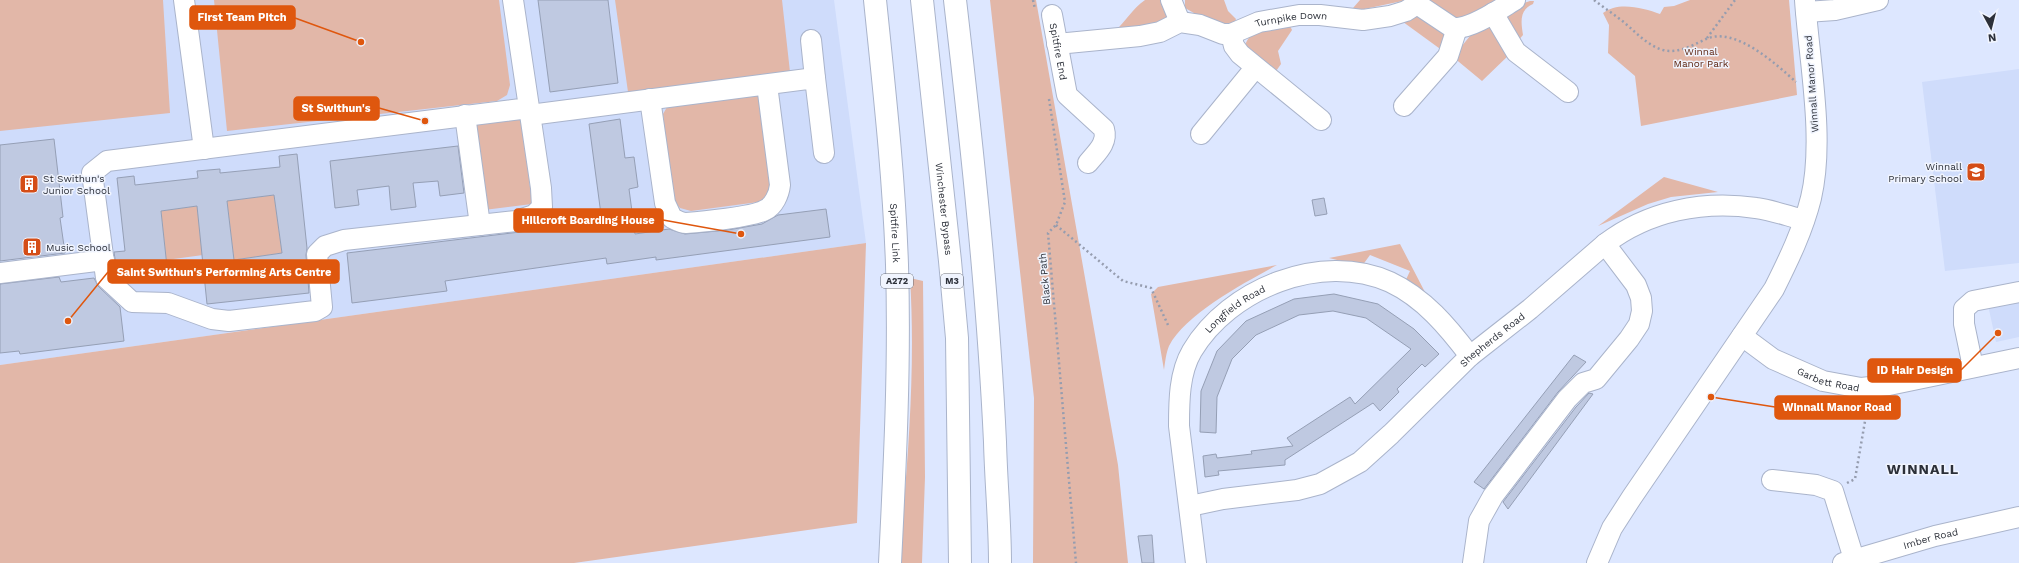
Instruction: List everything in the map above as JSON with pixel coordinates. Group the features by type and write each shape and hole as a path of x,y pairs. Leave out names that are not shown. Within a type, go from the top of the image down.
{"highway":[{"name":"Spitfire Link","path":"875,0 891,164 897,263 897,432 890,563"},
{"name":"Winchester Bypass","path":"922,0 957,338 960,563"},
{"path":"955,0 986,290 1000,561"}],"street":[{"path":"184,0 204,148"},
{"path":"513,0 530,111 541,188 542,207 534,215 516,221 344,240 325,246 317,254 322,307 315,310 229,321 212,319 168,303 132,302 106,278 92,173 107,161 465,115 530,111 650,100 815,78"},
{"path":"1172,0 1180,22"},
{"path":"1404,106 1448,56 1457,28 1493,13 1515,0"},
{"path":"1805,6 1835,10 1878,0"},
{"name":"Turnpike Down","path":"1231,34 1259,22 1278,18 1320,15 1363,20 1390,16 1406,11 1418,2 1453,28 1457,28"},
{"name":"Winnall Manor Road","path":"1597,563 1612,528 1632,497 1774,289 1790,256 1804,220 1811,197 1815,167 1814,98 1805,6"},
{"path":"1493,13 1516,52 1568,92"},
{"name":"Spitfire End","path":"1044,15 1057,44 1057,92"},
{"path":"1057,44 1140,36 1160,32 1180,22 1200,25 1223,34 1231,34 1234,46 1240,54 1255,68 1321,120"},
{"path":"810,40 824,153"},
{"path":"1201,134 1255,68"},
{"path":"650,100 665,203 672,218 685,223 740,216 755,214 767,210 779,194 780,175 767,85"},
{"path":"1057,92 1067,95 1104,129 1105,141 1088,163"},
{"path":"465,115 480,225"},
{"name":"Shepherds Road","path":"1190,506 1223,499 1297,490 1320,484 1360,462 1392,434 1470,356 1530,309 1605,244 1617,235 1646,220 1662,214 1708,205 1758,208 1804,220"},
{"path":"1473,563 1479,521 1493,496 1567,399 1583,383 1596,379 1629,339 1639,324 1642,311 1641,298 1636,285 1605,244"},
{"path":"0,272 104,260"},
{"name":"Longfield Road","path":"1196,563 1179,426 1179,405 1183,374 1191,353 1216,320 1232,307 1262,288 1290,278 1329,270 1361,274 1389,282 1412,294 1449,329 1470,356"},
{"path":"1973,367 1964,324 1964,309 1973,301 2019,292"},
{"name":"Garbett Road","path":"1742,336 1773,359 1823,381 1844,386 1871,387 2019,358"},
{"path":"1772,480 1816,484 1833,491 1848,561"},
{"name":"Imber Road","path":"1848,561 1935,536 2019,517"}],"path":[{"path":"1033,0 1044,15"},
{"path":"1594,0 1650,44 1664,50 1692,47 1716,36 1729,38 1752,47 1777,65 1814,98"},
{"path":"1707,39 1735,0"},
{"name":"Black Path","path":"1057,92 1065,202 1056,225 1048,233 1076,563"},
{"path":"1056,225 1123,281 1151,288 1168,325"},
{"path":"1833,491 1856,479 1871,387"}],"shaded area":[{"path":"0,0 834,0 866,243 0,365"},
{"name":"Winnall Primary School","path":"2019,69 2019,263 1945,271 1922,82"},
{"path":"2019,298 2019,337 1996,342 1988,305"}],"green space":[{"path":"0,0 163,0 170,113 0,131"},
{"path":"214,0 499,0 510,85 507,95 497,101 227,131"},
{"path":"615,0 782,0 790,72 628,92"},
{"path":"990,0 1036,0 1118,465 1128,563 1033,563 1034,398"},
{"path":"1145,0 1162,0 1169,21 1115,31 1136,7"},
{"path":"1185,0 1224,0 1228,11 1236,19 1232,28 1201,17 1185,8"},
{"path":"1360,0 1407,0 1355,11 1353,8"},
{"path":"1427,0 1505,0 1460,23"},
{"name":"Winnal Manor Park","path":"1690,0 1789,0 1797,95 1641,126 1635,76 1608,53 1609,25 1603,13 1609,9 1623,6 1639,8 1660,14 1664,7 1674,6"},
{"path":"1534,1 1533,4 1525,10 1522,17 1523,35 1516,43 1506,21 1507,13 1518,5"},
{"path":"1418,16 1444,30 1448,43 1443,51 1399,19"},
{"path":"1288,22 1292,30 1278,51 1281,64 1274,74 1244,48 1251,35 1256,31"},
{"path":"1492,23 1510,54 1482,81 1453,57 1474,31"},
{"path":"758,92 779,184 766,201 691,211 680,208 672,198 663,114 670,102"},
{"path":"522,119 532,204 484,210 474,125"},
{"path":"1664,177 1718,192 1671,197 1648,204 1598,226"},
{"path":"274,195 282,253 234,260 227,201"},
{"path":"197,206 203,255 166,260 161,211"},
{"path":"866,243 857,523 574,563 0,563 0,365"},
{"path":"1400,244 1427,296 1404,284 1410,271 1370,255 1362,266 1329,258"},
{"path":"1277,265 1217,300 1188,322 1169,346 1164,370 1151,294 1158,287"},
{"path":"910,278 923,281 925,477 922,563 899,563 910,420 912,314"}],"building":[{"path":"538,0 608,0 618,83 550,92"},
{"path":"620,119 625,158 634,157 638,187 629,189 635,234 669,229 685,234 728,230 762,224 778,215 826,209 830,237 656,260 656,257 607,264 606,258 445,281 447,291 352,303 347,253 602,222 589,124"},
{"name":"St Swithun's Junior School","path":"54,139 63,217 60,218 65,253 0,261 0,145"},
{"path":"458,146 464,193 440,196 438,181 413,183 416,207 391,210 389,186 357,190 359,205 335,208 330,161"},
{"path":"297,154 307,248 306,255 309,293 207,304 197,206 161,211 168,276 126,280 117,272 114,252 125,251 117,178 134,176 135,185 198,178 197,171 220,169 220,173 280,167 279,156","holes":["274,195 282,253 234,260 227,201"]},
{"path":"1324,198 1327,214 1315,216 1312,200"},
{"path":"59,277 61,282 94,278 98,286 120,307 124,341 20,354 19,351 0,353 0,284"},
{"path":"1334,294 1378,304 1414,329 1439,354 1425,367 1422,364 1397,389 1399,392 1380,411 1373,403 1285,460 1285,465 1218,471 1219,475 1205,477 1203,456 1216,454 1217,458 1252,454 1251,451 1293,446 1287,438 1350,397 1355,404 1411,349 1366,318 1333,311 1299,315 1256,335 1232,359 1217,397 1216,433 1200,432 1201,391 1217,351 1246,321 1294,299"},
{"path":"1574,355 1586,362 1558,392 1484,489 1474,482"},
{"path":"1589,393 1593,394 1508,509 1503,502 1576,407"},
{"path":"1152,535 1154,563 1142,563 1138,536"}],"place":[{"name":"First Team Pitch","path":"361,42"},
{"name":"St Swithun's","path":"425,121"},
{"name":"Winnall Primary School","path":"1976,172"},
{"name":"St Swithun's Junior School","path":"29,184"},
{"name":"Hillcroft Boarding House","path":"741,234"},
{"name":"Music School","path":"32,247"},
{"name":"Saint Swithun's Performing Arts Centre","path":"68,321"},
{"name":"ID Hair Design","path":"1998,333"},
{"name":"Winnall Manor Road","path":"1711,397"}],"district":[{"name":"WINNALL","path":"1923,469"}]}
